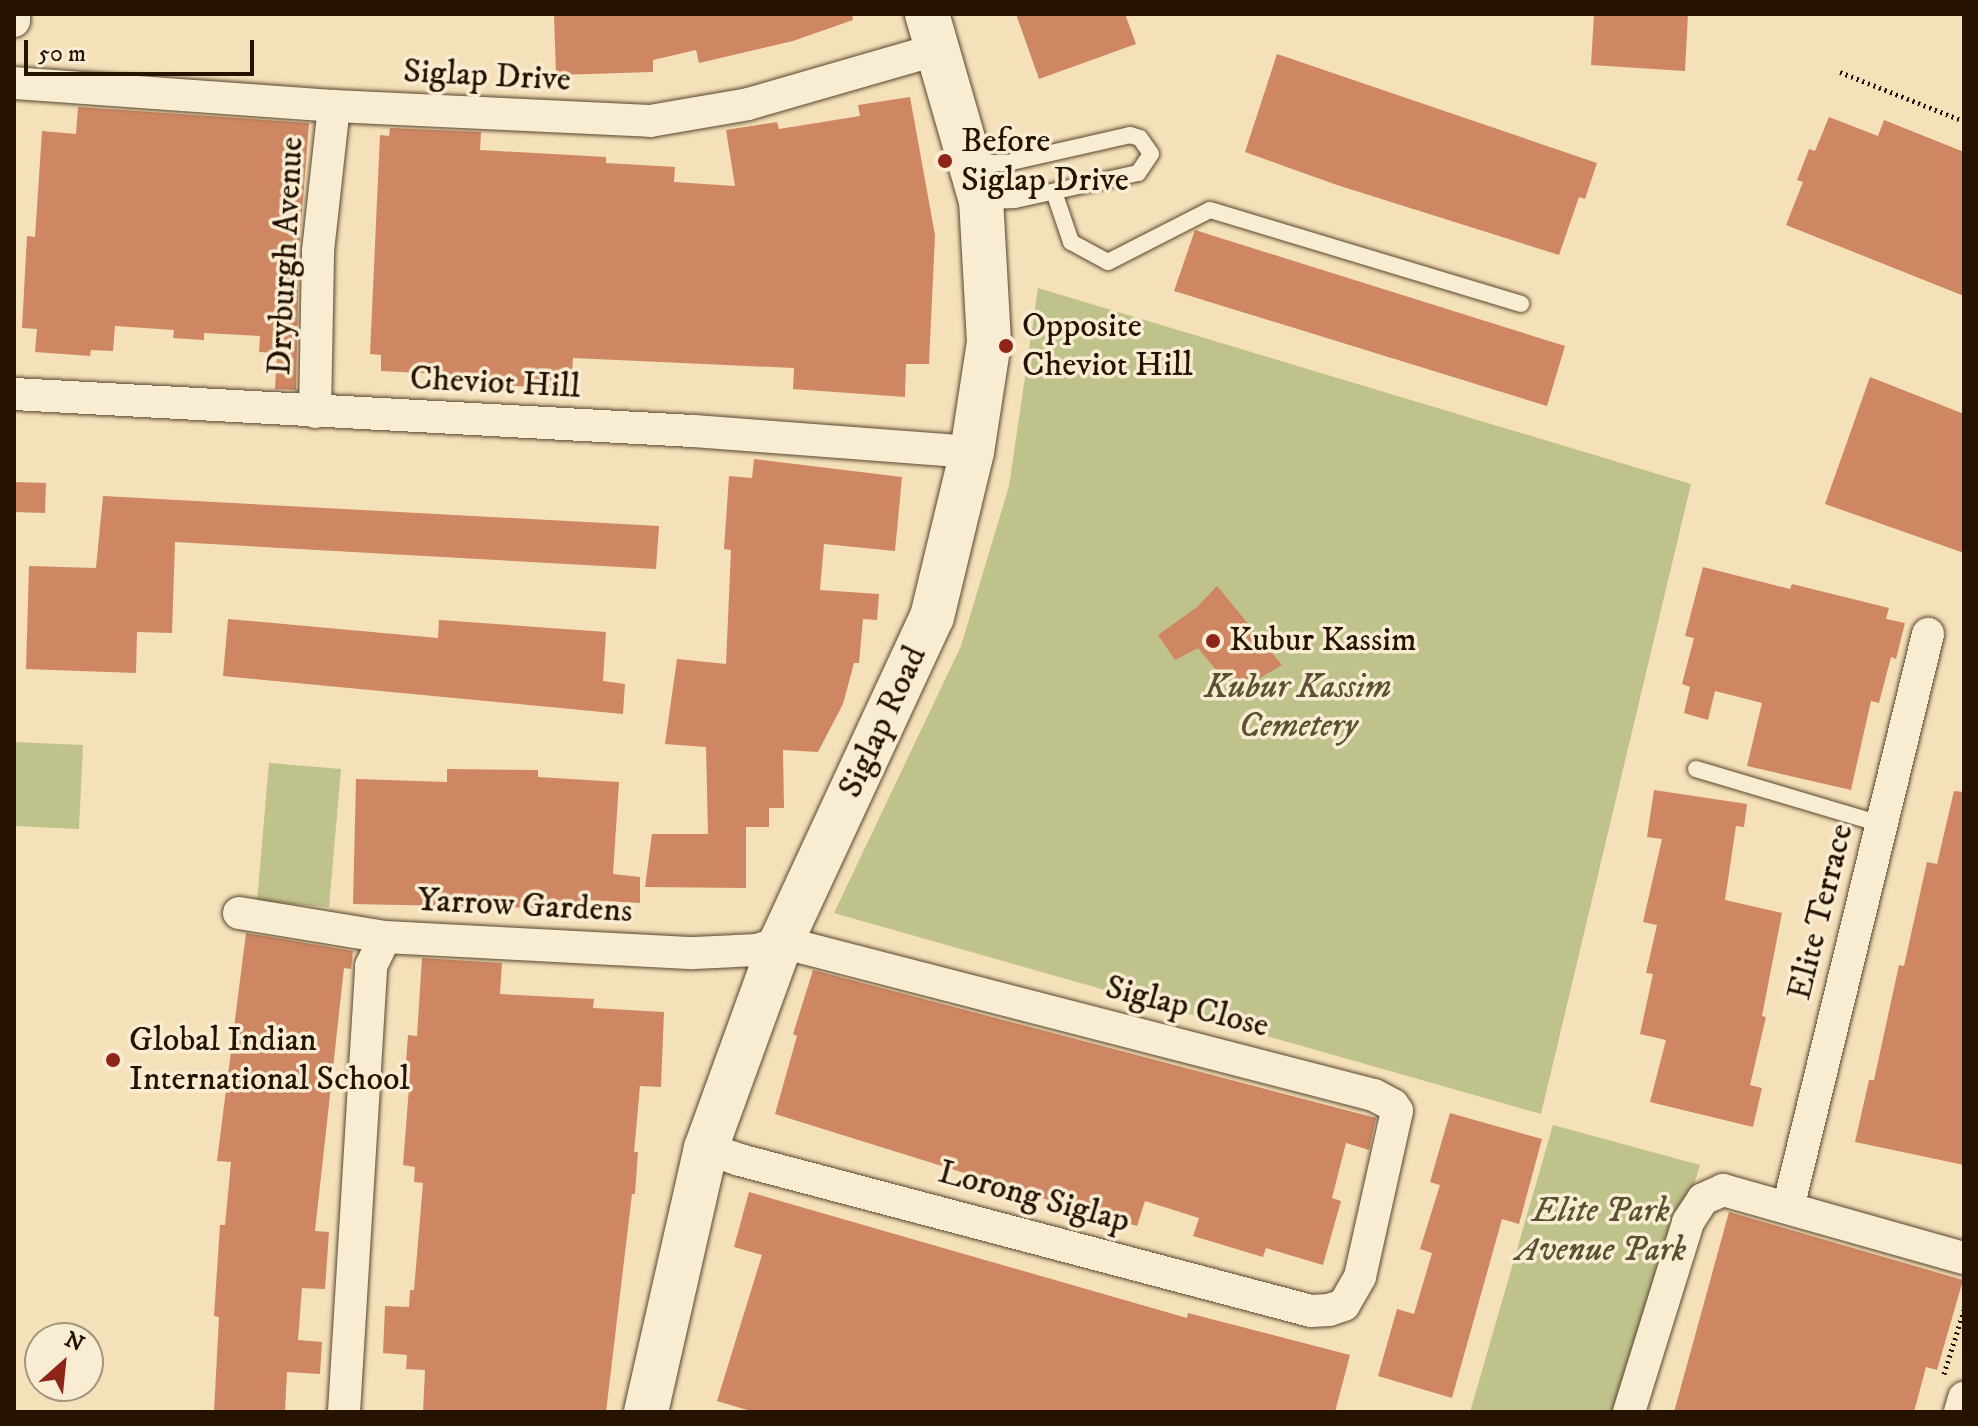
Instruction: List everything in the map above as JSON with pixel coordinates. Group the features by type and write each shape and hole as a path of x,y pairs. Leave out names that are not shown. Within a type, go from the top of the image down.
{"main road":[{"name":"Siglap Road","path":"646,1412 706,1148 769,946 932,617 972,452 989,342 976,182 931,27"}],"street":[{"path":"14,14 14,21"},
{"name":"Siglap Drive","path":"14,83 619,122 666,119 748,104 938,49 931,27"},
{"name":"Dryburgh Avenue","path":"315,412 318,251 334,106"},
{"name":"Cheviot Hill","path":"14,394 693,431 954,448 972,452"},
{"name":"Elite Terrace","path":"1788,1208 1928,634"},
{"path":"239,913 385,937"},
{"name":"Yarrow Gardens","path":"344,1412 371,966 385,937 694,953 769,946"},
{"name":"Siglap Close","path":"769,946 1374,1095 1393,1105 1397,1123 1364,1261 1354,1292 1344,1305"},
{"name":"Lorong Siglap","path":"706,1148 740,1160 1311,1311 1344,1305"},
{"path":"1629,1412 1688,1222 1703,1199 1723,1190 1964,1258"},
{"path":"1952,1390 1960,1412"}],"lane":[{"path":"1130,135 1149,146 1151,154 1138,173 1015,200 976,182 1007,163 1130,135"},
{"path":"1054,192 1071,242 1108,262 1210,210 1521,304"},
{"path":"1696,769 1881,824"}],"path":[{"path":"1840,72 1964,121"},
{"path":"1952,1390 1964,1310"}],"green space":[{"name":"Kubur Kassim Cemetery","path":"1038,288 1691,484 1541,1114 834,913 961,646 1009,486"},
{"path":"14,742 83,745 79,829 14,826"},
{"path":"269,763 341,769 329,907 257,901"},
{"name":"Elite Park Avenue Park","path":"1553,1125 1700,1165 1624,1412 1470,1412"}],"building":[{"path":"554,14 852,14 853,20 793,41 699,63 696,50 653,60 653,72 556,75"},
{"path":"1016,14 1125,14 1136,44 1039,79"},
{"path":"1594,14 1688,14 1685,71 1591,65"},
{"path":"1277,54 1597,163 1585,199 1579,197 1559,255 1337,185 1245,152"},
{"path":"910,97 935,235 929,364 906,364 905,397 793,389 794,368 573,358 571,389 460,383 460,375 381,371 381,355 370,354 380,135 389,136 390,128 481,132 480,150 606,157 606,163 675,167 674,182 735,186 726,130 777,122 779,129 860,116 858,105"},
{"path":"78,107 309,123 299,250 296,390 275,389 277,353 259,352 260,336 204,333 204,340 173,338 174,330 115,326 113,351 91,350 90,356 35,352 37,329 22,328 27,236 35,237 42,131 76,134"},
{"path":"1829,117 1878,136 1884,120 1964,152 1964,296 1786,225 1803,182 1797,180 1809,149 1815,151"},
{"path":"1195,230 1565,346 1547,406 1174,291"},
{"path":"1870,377 1964,414 1964,553 1825,504"},
{"path":"754,459 902,477 895,551 824,544 820,590 879,594 877,620 863,619 859,663 854,663 843,704 818,752 783,750 784,808 769,808 769,827 746,827 746,888 645,887 652,834 708,834 706,747 665,744 677,659 726,664 731,550 724,549 729,476 752,478"},
{"path":"14,482 46,483 45,513 14,512"},
{"path":"103,496 659,526 656,569 175,542 172,633 137,632 136,673 26,669 29,566 96,568"},
{"path":"1703,567 1790,589 1792,584 1889,608 1886,619 1905,623 1896,659 1891,657 1879,703 1871,701 1851,790 1747,766 1762,703 1715,691 1708,720 1684,713 1690,687 1682,684 1694,638 1685,636"},
{"name":"Kubur Kassim","path":"1217,586 1282,665 1257,680 1231,688 1198,648 1175,660 1158,635 1197,607"},
{"path":"228,619 438,638 439,620 606,632 603,681 625,684 623,714 223,676"},
{"path":"447,769 538,770 538,777 619,782 613,874 640,877 640,903 588,900 587,909 353,904 356,779 447,782"},
{"path":"1654,790 1747,804 1744,827 1736,826 1725,900 1782,913 1762,1016 1766,1017 1750,1085 1762,1088 1753,1127 1650,1102 1666,1040 1640,1034 1653,974 1646,973 1657,925 1643,922 1662,839 1647,837"},
{"path":"1954,791 1964,792 1964,1165 1855,1142 1869,1080 1874,1080 1899,965 1904,966 1927,862 1937,864"},
{"path":"246,933 353,951 351,969 344,968 315,1231 329,1232 325,1289 302,1288 298,1340 322,1342 320,1374 287,1372 285,1412 214,1412 219,1317 214,1316 220,1225 225,1225 231,1162 217,1161"},
{"path":"422,958 502,963 500,994 594,999 593,1008 664,1012 661,1087 640,1086 634,1152 638,1152 635,1194 632,1194 606,1412 423,1412 425,1370 406,1369 407,1355 383,1353 385,1306 409,1307 410,1290 414,1290 423,1183 414,1182 415,1167 403,1165 409,1088 404,1088 408,1035 417,1036"},
{"path":"813,970 1376,1118 1369,1150 1346,1143 1332,1198 1341,1201 1323,1265 1266,1248 1263,1257 1193,1236 1199,1218 1145,1201 1137,1226 1021,1192 1019,1200 988,1191 990,1181 775,1114 797,1036 793,1034"},
{"path":"1450,1113 1542,1139 1519,1224 1502,1219 1452,1398 1378,1376 1397,1309 1414,1314 1432,1253 1420,1249 1440,1185 1430,1182"},
{"path":"749,1192 1187,1318 1188,1313 1350,1355 1335,1412 754,1412 717,1401 762,1255 734,1247"},
{"path":"1729,1212 1963,1280 1937,1370 1926,1367 1914,1412 1674,1412"}],"place":[{"name":"Before Siglap Drive","path":"945,161"},
{"name":"Opposite Cheviot Hill","path":"1006,346"},
{"name":"Kubur Kassim","path":"1213,641"},
{"name":"Global Indian International School","path":"113,1060"}]}
